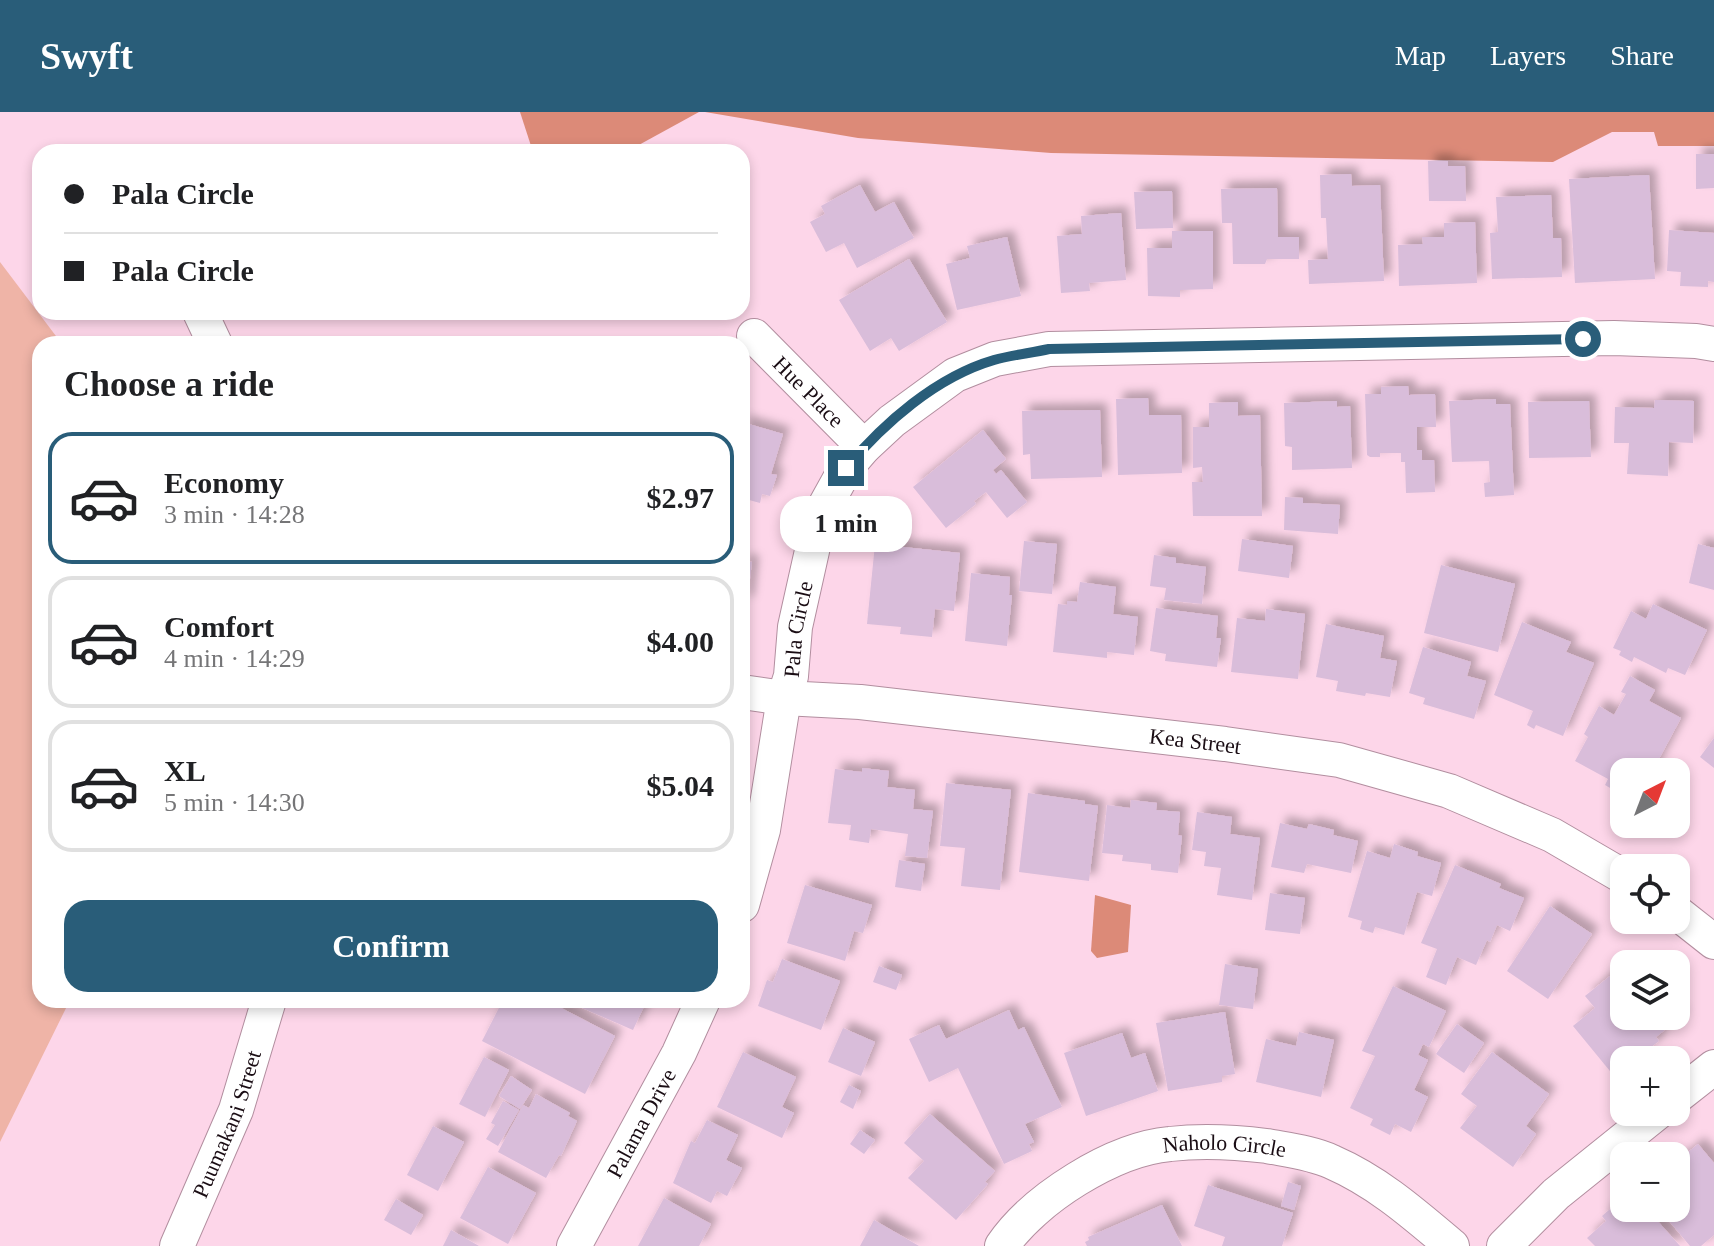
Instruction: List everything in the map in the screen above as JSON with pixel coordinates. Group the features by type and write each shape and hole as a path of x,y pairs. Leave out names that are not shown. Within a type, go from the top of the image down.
{"street":[{"name":"Hue Place","path":"754,336 864,447"},
{"name":"Pala Circle","path":"784,698 791,676 795,627 820,515 846,468 892,421 955,375 995,359 1049,349 1614,338 1714,344"},
{"name":"Kea Street","path":"750,693 876,704 1339,760 1449,791 1552,835 1610,869"},
{"path":"750,876 763,830 784,698"},
{"path":"1690,923 1714,942"},
{"name":"Puumakani Street","path":"177,1246 236,1110 267,1008"},
{"name":"Palama Drive","path":"574,1246 679,1053 699,1008"},
{"path":"1690,1086 1714,1067"},
{"path":"1504,1246 1556,1194 1641,1126"},
{"name":"Naholo Circle","path":"1002,1246 1014,1227 1036,1208 1060,1189 1093,1171 1142,1150 1168,1144 1230,1141 1330,1161 1383,1188 1452,1246"}],"shaded area":[{"path":"520,112 699,112 641,144 530,144"},
{"path":"705,112 1714,112 1714,146 1658,146 1654,132 1612,132 1553,162 1051,153 858,138"},
{"path":"0,262 32,304 32,320 44,320 56,336 32,336 32,1008 66,1008 0,1142"},
{"path":"1095,895 1131,905 1128,952 1097,958 1091,951"}],"building":[{"path":"1696,154 1714,154 1714,188 1696,189"},
{"path":"1428,161 1448,161 1448,166 1465,166 1466,201 1429,201"},
{"path":"1351,174 1352,186 1380,185 1384,281 1309,284 1308,260 1328,259 1326,218 1321,218 1320,175"},
{"path":"1649,175 1655,279 1575,283 1569,179"},
{"path":"860,185 875,212 894,202 914,238 857,268 844,243 826,252 810,222 825,214 821,206"},
{"path":"1277,188 1278,237 1299,237 1299,259 1267,259 1265,264 1233,264 1232,223 1222,223 1221,189"},
{"path":"1172,191 1173,228 1136,229 1134,192"},
{"path":"1551,195 1553,238 1561,238 1562,277 1492,279 1490,233 1498,232 1496,197"},
{"path":"1121,213 1126,280 1089,283 1090,291 1061,293 1057,236 1082,234 1081,216"},
{"path":"1475,222 1477,283 1399,286 1398,245 1423,244 1422,237 1444,237 1444,223"},
{"path":"1669,230 1714,233 1714,282 1708,281 1708,287 1680,286 1681,272 1667,271"},
{"path":"1172,231 1213,231 1213,289 1180,290 1180,297 1148,296 1147,248 1172,248"},
{"path":"1007,237 1021,296 957,310 946,264 970,258 967,246"},
{"path":"909,259 947,322 899,351 891,338 870,351 839,300"},
{"path":"1408,386 1409,395 1435,394 1436,427 1417,427 1417,450 1422,450 1422,460 1434,460 1435,492 1406,493 1405,462 1401,462 1401,453 1380,453 1380,457 1367,455 1365,394 1381,394 1381,387"},
{"path":"1148,398 1149,415 1181,415 1182,473 1118,475 1116,399"},
{"path":"1496,399 1496,404 1510,404 1514,495 1485,497 1484,483 1490,482 1489,461 1452,462 1449,401"},
{"path":"1655,400 1694,401 1693,443 1669,442 1668,476 1627,474 1629,443 1614,443 1615,407 1654,408"},
{"path":"1337,401 1337,407 1350,406 1352,468 1292,470 1292,447 1285,446 1284,403"},
{"path":"1589,401 1591,457 1529,458 1528,402"},
{"path":"1238,402 1238,416 1260,415 1262,516 1193,516 1192,482 1203,482 1202,467 1193,468 1193,427 1209,427 1209,403"},
{"path":"1100,410 1102,477 1031,479 1030,454 1023,455 1022,411"},
{"path":"750,424 783,434 771,474 777,475 770,496 762,494 760,503 750,500"},
{"path":"983,430 1006,459 993,470 996,474 1001,470 1027,502 1007,518 986,492 946,528 913,487"},
{"path":"1285,497 1303,498 1303,503 1340,505 1338,534 1284,530"},
{"path":"1242,539 1293,546 1289,578 1238,571"},
{"path":"1024,541 1057,544 1052,594 1019,591"},
{"path":"875,544 960,553 954,611 935,609 932,637 900,634 901,627 867,624"},
{"path":"1698,544 1714,548 1714,590 1689,583"},
{"path":"1154,555 1176,558 1176,563 1206,567 1202,604 1164,600 1166,588 1150,586"},
{"path":"1441,565 1515,584 1498,652 1424,633"},
{"path":"971,573 1010,577 1009,595 1012,595 1007,646 965,641"},
{"path":"1080,582 1116,587 1113,614 1138,617 1134,655 1107,652 1107,658 1053,652 1058,604 1077,602"},
{"path":"1653,604 1707,630 1685,675 1668,668 1666,673 1634,657 1632,662 1613,648 1631,611 1646,619"},
{"path":"1156,608 1218,616 1216,638 1221,638 1217,667 1165,661 1166,654 1150,651"},
{"path":"1266,609 1305,614 1298,679 1231,672 1237,618 1265,621"},
{"path":"1522,622 1571,642 1566,652 1594,663 1563,736 1536,725 1534,729 1527,725 1533,711 1494,695"},
{"path":"1326,624 1384,636 1380,658 1397,661 1390,697 1336,691 1338,681 1316,677"},
{"path":"1423,647 1471,662 1467,676 1486,681 1474,719 1423,704 1425,698 1409,693"},
{"path":"1630,676 1655,690 1649,701 1681,718 1660,758 1610,758 1610,788 1605,785 1608,779 1575,761 1588,737 1584,734 1599,706 1614,715 1626,694 1621,692"},
{"path":"1714,738 1714,768 1700,757"},
{"path":"862,768 889,771 887,787 915,790 913,809 933,811 927,858 905,856 908,834 871,829 869,843 849,840 851,825 828,823 835,769 862,772"},
{"path":"946,783 1011,790 1000,890 961,886 965,848 940,846"},
{"path":"1028,793 1085,801 1085,804 1098,806 1089,881 1019,872"},
{"path":"1131,800 1157,803 1156,810 1180,812 1178,835 1182,836 1178,873 1151,870 1151,864 1122,861 1123,855 1102,853 1107,805 1130,808"},
{"path":"1197,812 1232,817 1230,834 1260,838 1252,900 1217,895 1221,868 1204,866 1206,852 1192,850"},
{"path":"1280,823 1307,829 1309,824 1334,830 1333,835 1358,841 1351,873 1307,864 1304,873 1271,867"},
{"path":"1394,844 1418,852 1417,856 1441,863 1432,896 1417,892 1404,935 1375,927 1373,933 1360,929 1362,921 1348,917 1367,851 1390,858"},
{"path":"899,860 925,864 921,891 895,887"},
{"path":"1455,865 1501,884 1499,888 1524,898 1510,931 1497,925 1476,965 1457,957 1446,985 1426,977 1437,949 1421,943"},
{"path":"805,885 872,905 863,933 854,931 845,961 787,943"},
{"path":"1270,893 1305,898 1300,934 1265,930"},
{"path":"1550,906 1592,934 1548,999 1507,971"},
{"path":"782,959 840,981 821,1030 758,1006 767,980 773,982"},
{"path":"1225,964 1258,969 1253,1009 1219,1005"},
{"path":"879,966 902,975 896,990 873,982"},
{"path":"1610,976 1610,1030 1665,1030 1656,1037 1659,1041 1652,1046 1610,1046 1610,1071 1573,1026 1595,1008 1585,996"},
{"path":"1393,986 1446,1011 1429,1047 1423,1044 1418,1055 1428,1060 1414,1090 1428,1097 1411,1132 1395,1124 1390,1135 1370,1125 1373,1119 1350,1108 1375,1056 1362,1051"},
{"path":"499,1008 561,1008 615,1036 585,1094 482,1041"},
{"path":"582,1008 643,1008 633,1030"},
{"path":"1009,1010 1018,1030 1024,1027 1062,1107 1025,1124 1034,1142 1029,1144 1032,1151 1004,1164 958,1068 929,1082 909,1039 939,1025 946,1039"},
{"path":"1225,1012 1235,1074 1222,1076 1222,1082 1168,1091 1156,1023"},
{"path":"1457,1024 1484,1043 1464,1073 1436,1054"},
{"path":"843,1028 875,1042 861,1076 828,1062"},
{"path":"1299,1032 1334,1040 1321,1097 1256,1082 1266,1039 1296,1046"},
{"path":"1122,1033 1131,1058 1145,1053 1158,1091 1086,1116 1064,1053"},
{"path":"743,1052 796,1077 782,1107 794,1113 782,1138 717,1107"},
{"path":"1492,1052 1549,1094 1526,1126 1536,1134 1513,1167 1460,1128 1477,1106 1461,1094"},
{"path":"484,1057 509,1070 485,1117 459,1104"},
{"path":"511,1076 532,1090 520,1109 499,1096"},
{"path":"849,1085 861,1091 853,1109 840,1102"},
{"path":"536,1094 570,1113 568,1116 577,1121 561,1156 546,1178 498,1152 523,1105 529,1108"},
{"path":"503,1101 519,1110 498,1146 486,1139 495,1125 491,1123"},
{"path":"930,1114 995,1171 985,1182 988,1184 956,1220 908,1178 924,1161 904,1143"},
{"path":"707,1120 738,1135 726,1160 742,1168 727,1196 717,1191 711,1203 673,1183 691,1141 695,1143"},
{"path":"433,1126 464,1142 438,1191 407,1175"},
{"path":"860,1130 875,1140 864,1154 850,1144"},
{"path":"1698,1144 1714,1163 1714,1235 1701,1246 1690,1246 1670,1222 1690,1222 1690,1151"},
{"path":"488,1167 536,1193 508,1244 460,1218"},
{"path":"1288,1182 1301,1186 1294,1210 1281,1206"},
{"path":"1208,1185 1293,1213 1282,1246 1222,1246 1225,1237 1194,1226"},
{"path":"664,1198 711,1224 699,1246 638,1246"},
{"path":"396,1199 423,1215 411,1235 384,1220"},
{"path":"1162,1205 1182,1246 1087,1246 1085,1242 1089,1240 1088,1237"},
{"path":"1610,1209 1610,1222 1659,1222 1680,1246 1595,1246 1587,1238 1606,1221 1602,1216"},
{"path":"874,1220 919,1246 860,1246"},
{"path":"451,1230 479,1246 443,1246"}],"route":[{"path":"846,468 892,421 955,375 995,359 1049,349 1583,339"}]}
